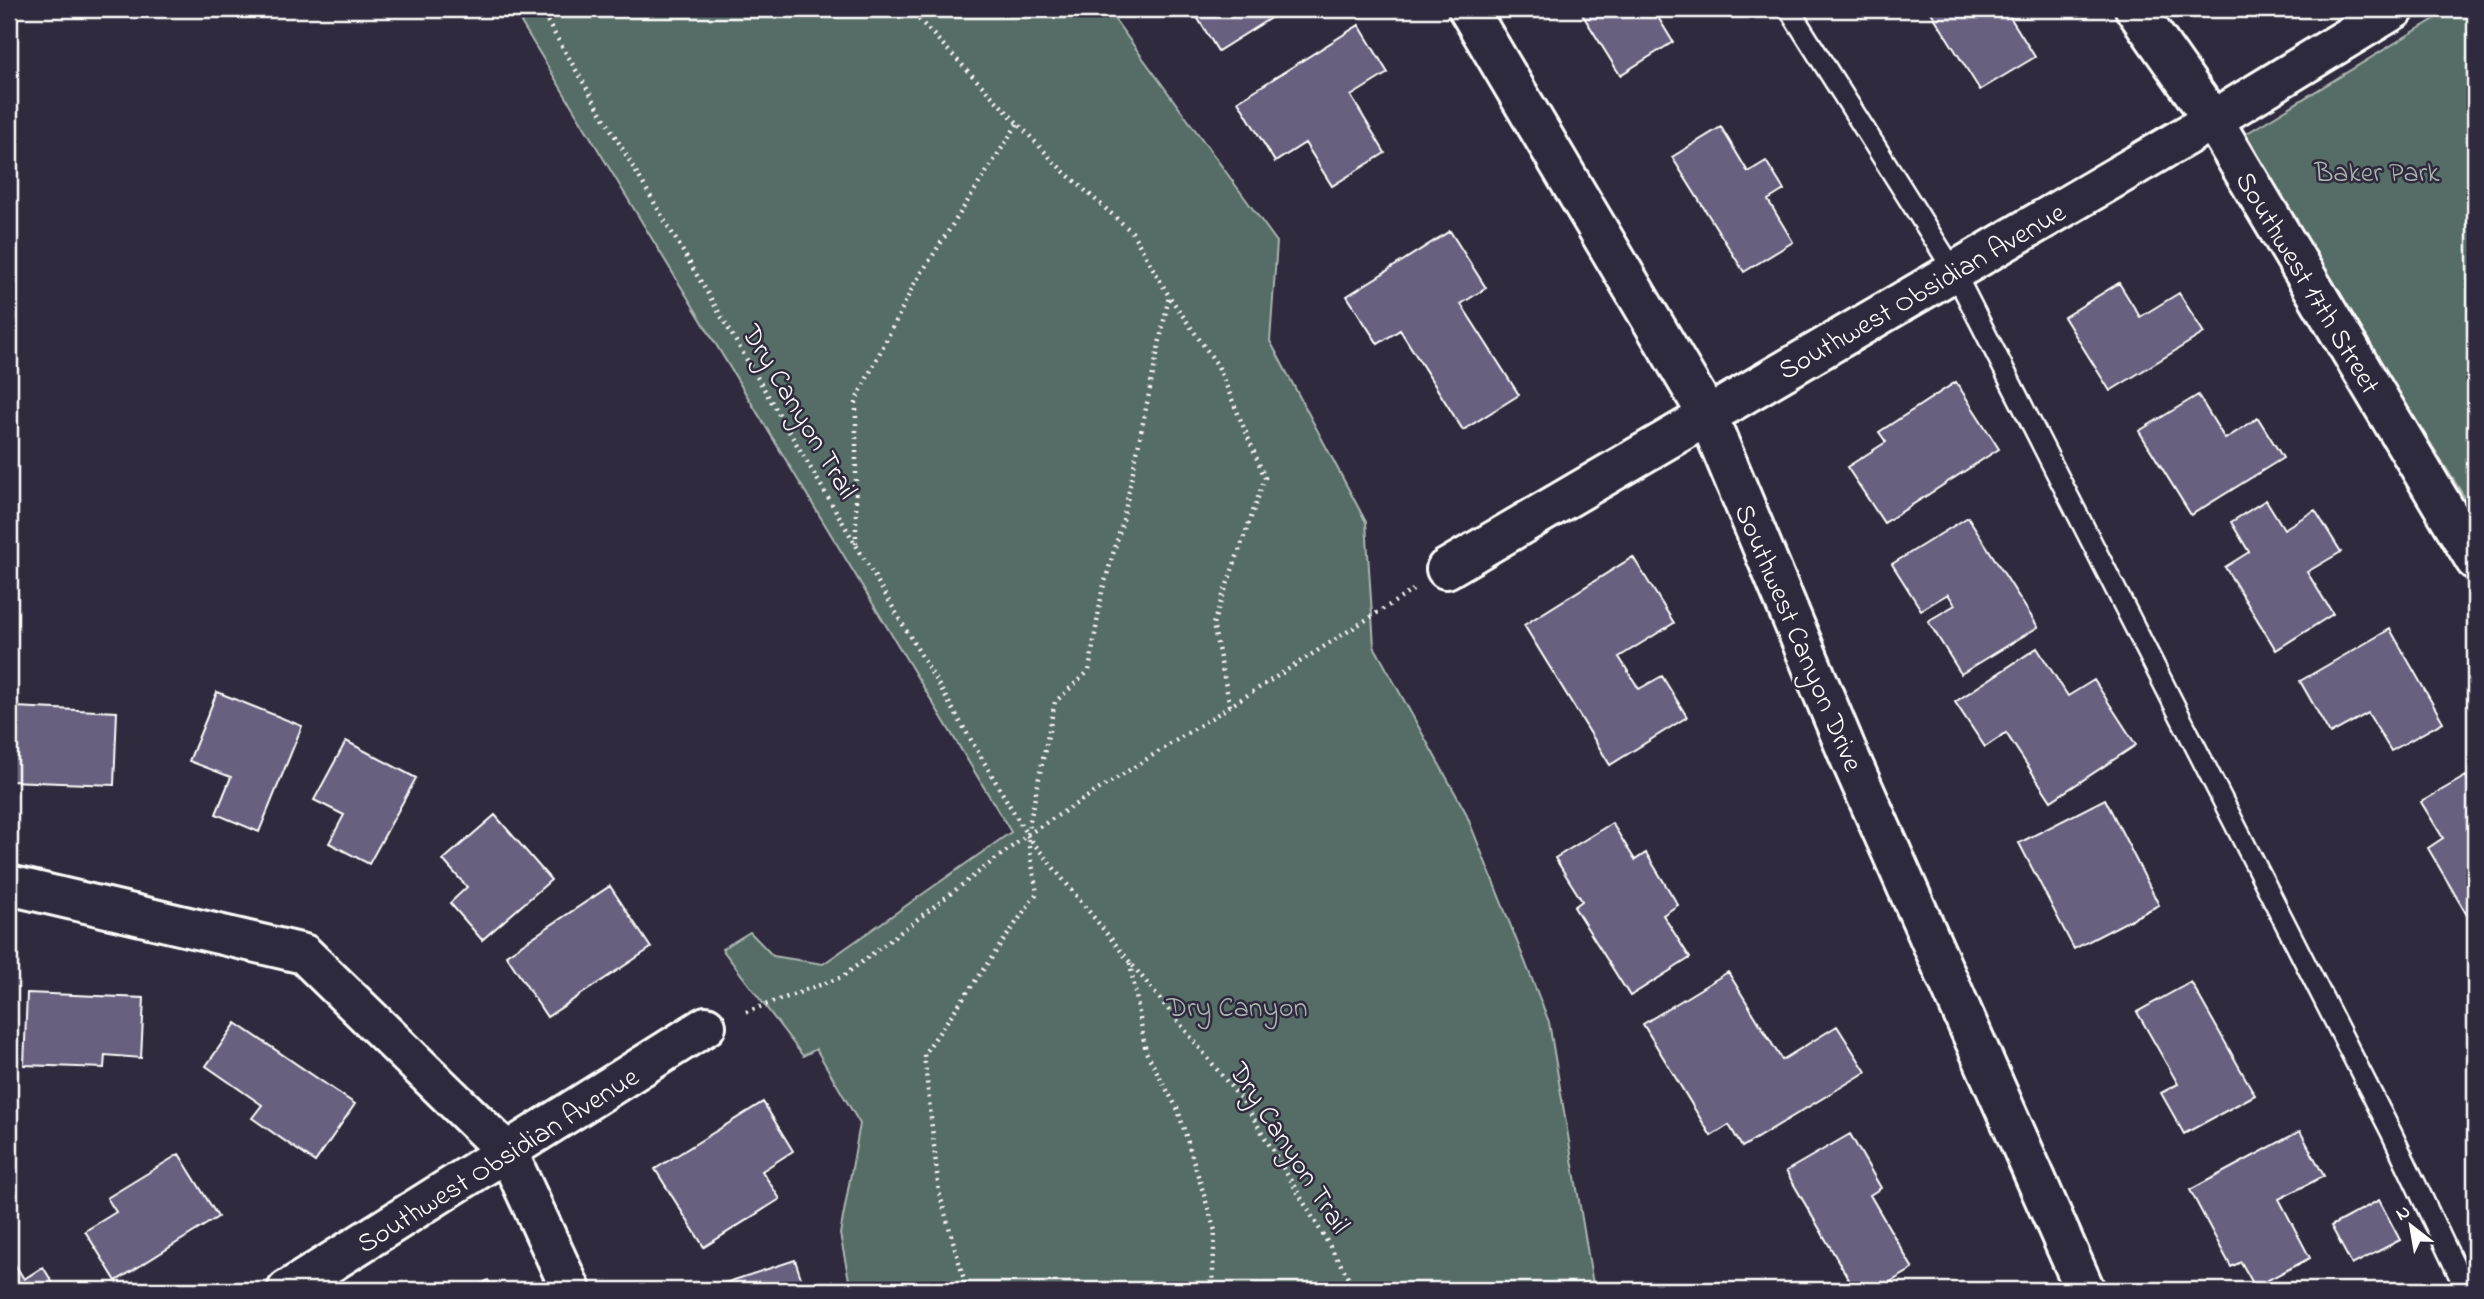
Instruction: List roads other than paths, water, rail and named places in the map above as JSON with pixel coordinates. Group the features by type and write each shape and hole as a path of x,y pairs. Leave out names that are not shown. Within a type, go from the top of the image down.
{"street":[{"name":"Southwest Canyon Drive","path":"1468,9 1707,414 1855,769 2085,1290"},
{"name":"Southwest 17th Street","path":"2135,9 2213,120 2475,560"},
{"name":"Southwest Obsidian Avenue","path":"1446,569 2213,120 2395,9"},
{"path":"9,885 304,954 508,1153 571,1290"},
{"name":"Southwest Obsidian Avenue","path":"287,1290 706,1026"}],"lane":[{"path":"1789,9 1954,271 2391,1132 2466,1290"}],"park label":[{"name":"Baker Park","path":"2377,171"},
{"name":"Dry Canyon","path":"1237,1006"}]}
